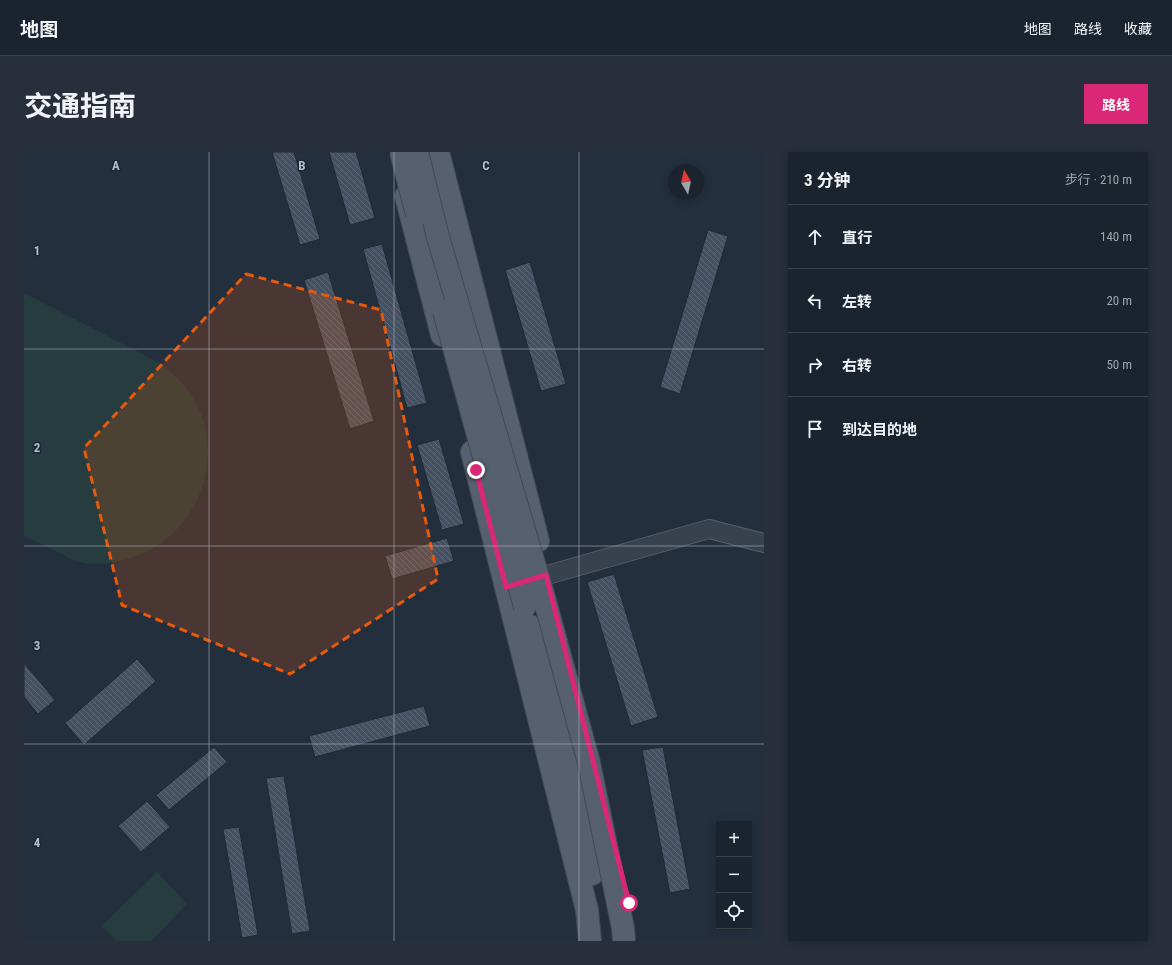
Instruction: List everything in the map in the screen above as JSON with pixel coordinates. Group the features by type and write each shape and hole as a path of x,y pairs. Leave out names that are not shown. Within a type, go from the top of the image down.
{"main road":[{"path":"395,152 587,910 590,941"},
{"path":"401,152 525,607 571,765 604,941"},
{"path":"418,152 438,237 544,601 589,763 623,928 624,941"},
{"path":"438,152 629,903 632,941"}],"street":[{"path":"506,587 709,529 764,543"}],"highlighted area":[{"path":"246,274 381,310 438,579 290,674 122,605 84,448"}],"green space":[{"path":"24,293 158,362 181,382 198,407 206,430 208,453 205,476 198,498 186,518 171,535 152,549 118,561 98,564 85,563 72,560 24,536"},
{"path":"157,872 187,904 151,941 116,941 102,926"}],"building":[{"path":"272,152 294,152 320,239 300,245"},
{"path":"329,152 356,152 375,218 350,225"},
{"path":"708,230 728,236 680,394 660,387"},
{"path":"382,244 427,403 407,408 363,249"},
{"path":"530,262 566,384 541,391 505,270"},
{"path":"328,272 374,421 350,429 304,280"},
{"path":"439,439 464,524 442,530 417,445"},
{"path":"447,538 454,561 392,579 385,556"},
{"path":"614,574 658,717 631,726 587,582"},
{"path":"137,659 156,681 84,745 65,723"},
{"path":"24,663 55,700 38,714 24,697"},
{"path":"424,706 430,726 315,757 309,736"},
{"path":"214,747 227,762 169,810 156,795"},
{"path":"663,747 690,889 670,893 642,750"},
{"path":"284,776 310,931 292,934 266,778"},
{"path":"147,801 170,827 141,852 118,826"},
{"path":"239,827 258,935 242,938 223,829"}],"route":[{"path":"476,470 506,587 546,575 629,903"}]}
